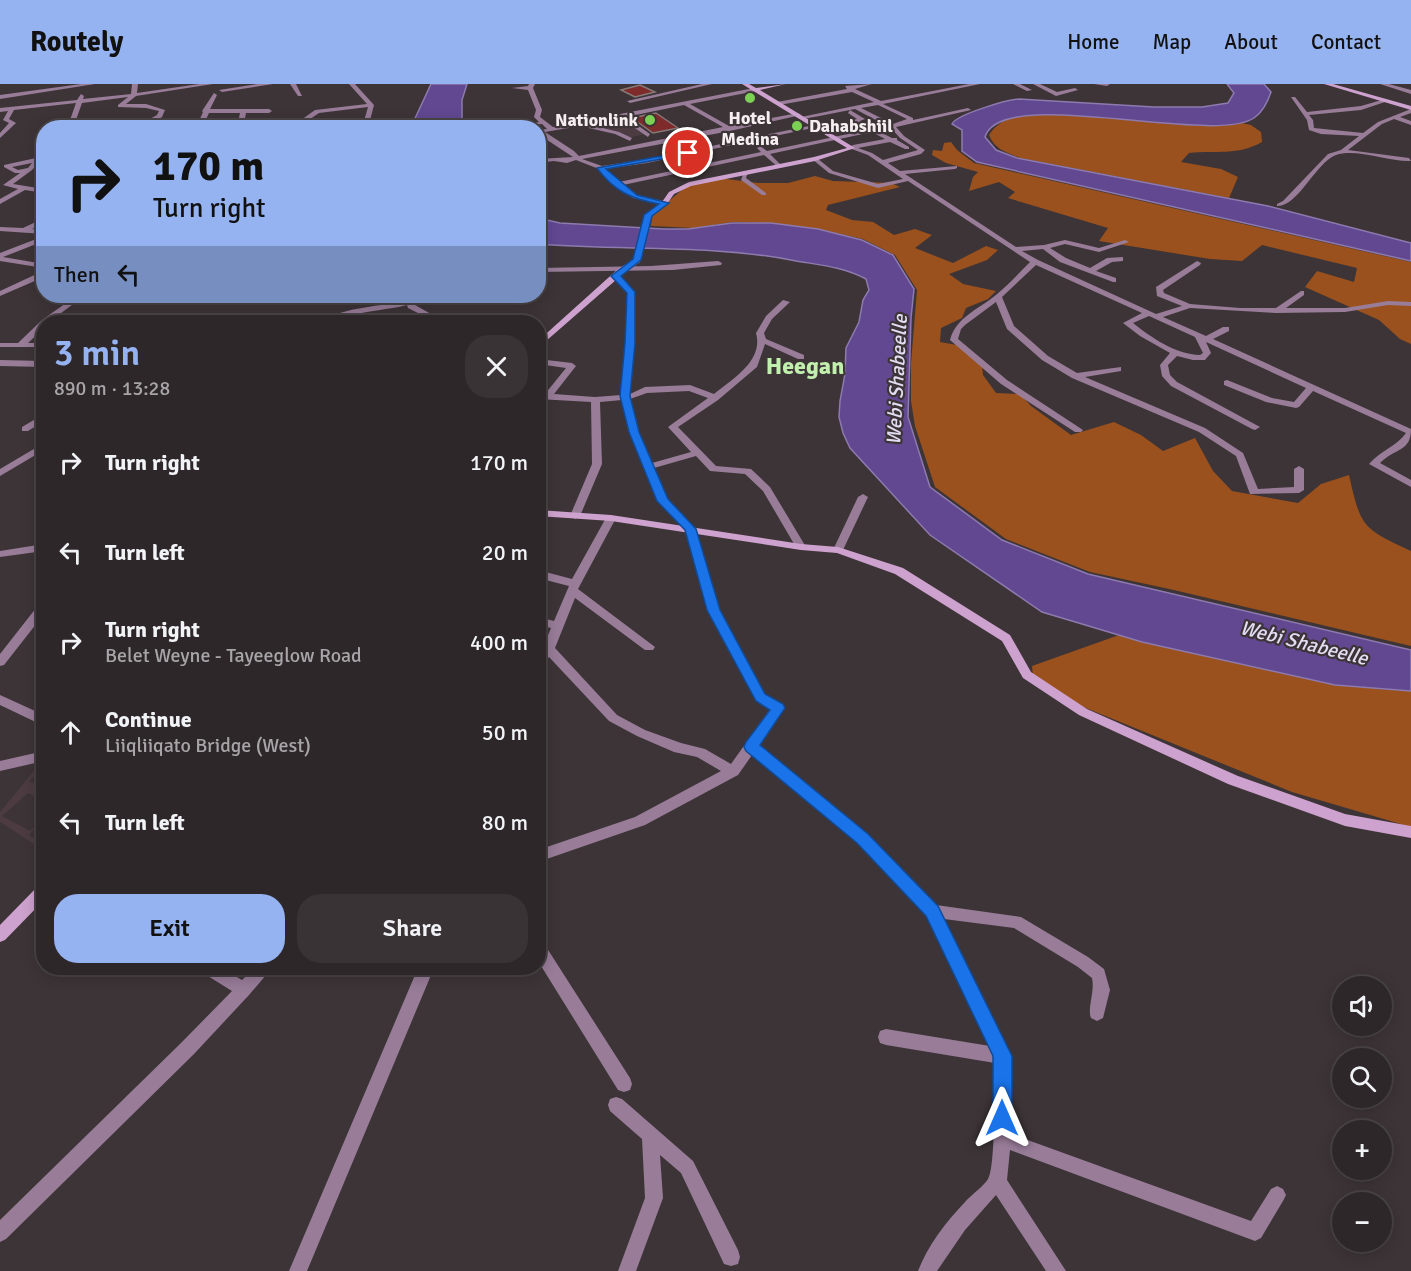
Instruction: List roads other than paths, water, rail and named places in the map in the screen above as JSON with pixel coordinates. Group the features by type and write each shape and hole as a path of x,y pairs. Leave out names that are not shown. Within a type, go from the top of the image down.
{"main road":[{"path":"745,84 819,126 852,148"},
{"path":"754,90 783,84"},
{"path":"1327,84 1411,110"},
{"path":"546,338 618,273 637,260 648,215 665,203 671,193 689,184 815,159 852,148"},
{"path":"546,514 611,518 801,547 838,550 899,571 1006,638 1027,675 1083,712 1233,780 1345,820 1411,832"},
{"path":"0,935 36,898"}],"street":[{"path":"135,84 134,95 120,106 146,106 162,110 160,116 152,120"},
{"path":"0,110 211,84"},
{"path":"221,87 230,89 270,84"},
{"path":"293,84 300,95"},
{"path":"352,84 371,105"},
{"path":"630,101 709,84"},
{"path":"841,84 911,119 903,124"},
{"path":"779,103 868,84"},
{"path":"933,84 945,90"},
{"path":"799,115 881,104 976,84"},
{"path":"1016,84 1029,90"},
{"path":"1036,84 1056,93 1075,90"},
{"path":"1097,84 1107,84"},
{"path":"1383,84 1403,84"},
{"path":"0,97 88,85"},
{"path":"73,120 88,85"},
{"path":"1396,85 1411,92"},
{"path":"515,88 531,86 539,110 537,117 539,120"},
{"path":"546,131 754,90"},
{"path":"202,120 214,96"},
{"path":"546,160 578,159 799,115 870,98"},
{"path":"1293,98 1310,120 1311,129 1321,132 1364,135"},
{"path":"1305,114 1361,108 1385,101"},
{"path":"684,103 749,140 779,166"},
{"path":"304,120 317,111 371,105"},
{"path":"367,120 371,105"},
{"path":"776,111 788,108"},
{"path":"857,108 892,126 902,137 922,150 883,162"},
{"path":"12,109 6,120 13,123"},
{"path":"846,110 862,119 855,121 916,153"},
{"path":"1279,205 1285,202 1325,157 1342,151 1380,123 1411,110"},
{"path":"205,111 269,111"},
{"path":"243,111 243,120"},
{"path":"619,184 968,111"},
{"path":"621,116 648,135"},
{"path":"1396,118 1411,123"},
{"path":"683,129 730,120"},
{"path":"0,124 13,123"},
{"path":"0,136 13,123"},
{"path":"580,124 630,139"},
{"path":"903,124 910,128"},
{"path":"546,126 552,130"},
{"path":"546,136 572,152 578,159 601,168 647,161 819,126"},
{"path":"572,152 659,133"},
{"path":"852,148 902,137"},
{"path":"852,148 870,154 883,162 1035,262 1411,432 1407,448 1386,452 1374,464 1411,484"},
{"path":"1342,151 1409,160"},
{"path":"815,159 831,172 878,186 910,179"},
{"path":"30,169 17,171 6,166 36,160"},
{"path":"3,185 30,169 36,161"},
{"path":"900,173 956,166"},
{"path":"601,168 607,176 635,197 665,203"},
{"path":"746,173 743,179 764,194"},
{"path":"3,185 36,190"},
{"path":"0,202 26,188"},
{"path":"25,230 36,224"},
{"path":"0,228 36,231"},
{"path":"0,258 36,242"},
{"path":"1014,249 1073,242 1099,250 1125,242"},
{"path":"1044,247 1063,260 1113,280"},
{"path":"0,258 36,265"},
{"path":"1092,270 1110,260 1120,259"},
{"path":"1035,262 998,297 962,323 957,329 954,340 1004,382 1078,430"},
{"path":"546,270 618,273 718,263"},
{"path":"1189,306 1160,294 1159,289 1197,263"},
{"path":"546,853 640,821 734,771 778,708 760,698 714,610 691,529 663,501 634,432 625,396 630,343 631,292 618,273"},
{"path":"0,294 36,278"},
{"path":"1275,311 1301,293"},
{"path":"998,297 1010,327 1045,358 1075,376 1202,430 1240,455 1254,492 1299,490 1299,469"},
{"path":"786,302 760,333 762,340 754,365 715,398 673,427 713,469 748,471 767,489 801,547"},
{"path":"55,315 71,303"},
{"path":"348,315 393,303"},
{"path":"412,303 411,306 428,315"},
{"path":"1203,338 1207,353 1202,358 1186,357 1127,323 1189,306 1275,311 1345,310 1388,303 1411,304"},
{"path":"1203,338 1226,329"},
{"path":"19,346 36,330"},
{"path":"762,340 801,357"},
{"path":"0,345 36,345"},
{"path":"1176,352 1164,365 1166,376 1174,384 1255,427"},
{"path":"546,361 572,366 546,394"},
{"path":"0,363 36,364"},
{"path":"1075,376 1118,369"},
{"path":"1227,383 1269,400 1296,405 1311,387"},
{"path":"546,397 595,400 634,396 645,390 690,388 715,398"},
{"path":"575,516 597,464 595,400"},
{"path":"25,429 36,422"},
{"path":"0,472 36,451"},
{"path":"650,466 697,453"},
{"path":"838,550 863,497"},
{"path":"546,653 574,587 611,518"},
{"path":"0,554 36,549"},
{"path":"546,577 574,587 649,647"},
{"path":"0,662 36,616"},
{"path":"546,623 559,626"},
{"path":"549,649 614,718 641,733 679,748 700,753 734,771"},
{"path":"0,700 36,718"},
{"path":"751,747 862,838 932,911 1003,1056 1002,1139 998,1182 1057,1271"},
{"path":"0,766 36,758"},
{"path":"932,911 1016,922 1083,962 1099,974 1102,990 1097,1013"},
{"path":"546,960 624,1084"},
{"path":"219,975 244,990"},
{"path":"2,1228 258,975"},
{"path":"298,1271 423,975"},
{"path":"886,1036 1003,1056"},
{"path":"616,1105 687,1167 731,1257"},
{"path":"627,1271 654,1198 650,1136"},
{"path":"1002,1139 1255,1232 1276,1195"},
{"path":"927,1271 935,1255 976,1201 998,1182"}],"water":[{"path":"431,84 467,84 462,100 462,120 414,120"},
{"path":"1227,84 1264,84 1271,92 1265,106 1257,116 1231,125 1196,125 1066,115 1028,116 999,122 985,137 996,150 1017,158 1268,206 1411,243 1411,261 977,162 962,151 962,130 952,124 972,112 1019,99 1154,107 1202,107 1228,103 1234,93"},
{"name":"Webi Shabeelle","path":"546,220 560,223 663,229 688,229 732,223 771,223 818,229 862,240 893,255 914,289 908,417 930,487 1002,540 1088,574 1411,650 1411,691 1335,685 1142,642 1042,612 930,535 850,448 839,417 840,401 845,374 846,348 859,322 863,300 869,290 866,279 839,269 760,255 546,244"}],"place":[{"name":"Hotel Medina","path":"750,98"},
{"name":"Nationlink","path":"650,120"},
{"name":"Dahabshiil","path":"797,126"}],"district":[{"name":"Heegan","path":"805,366"}]}
